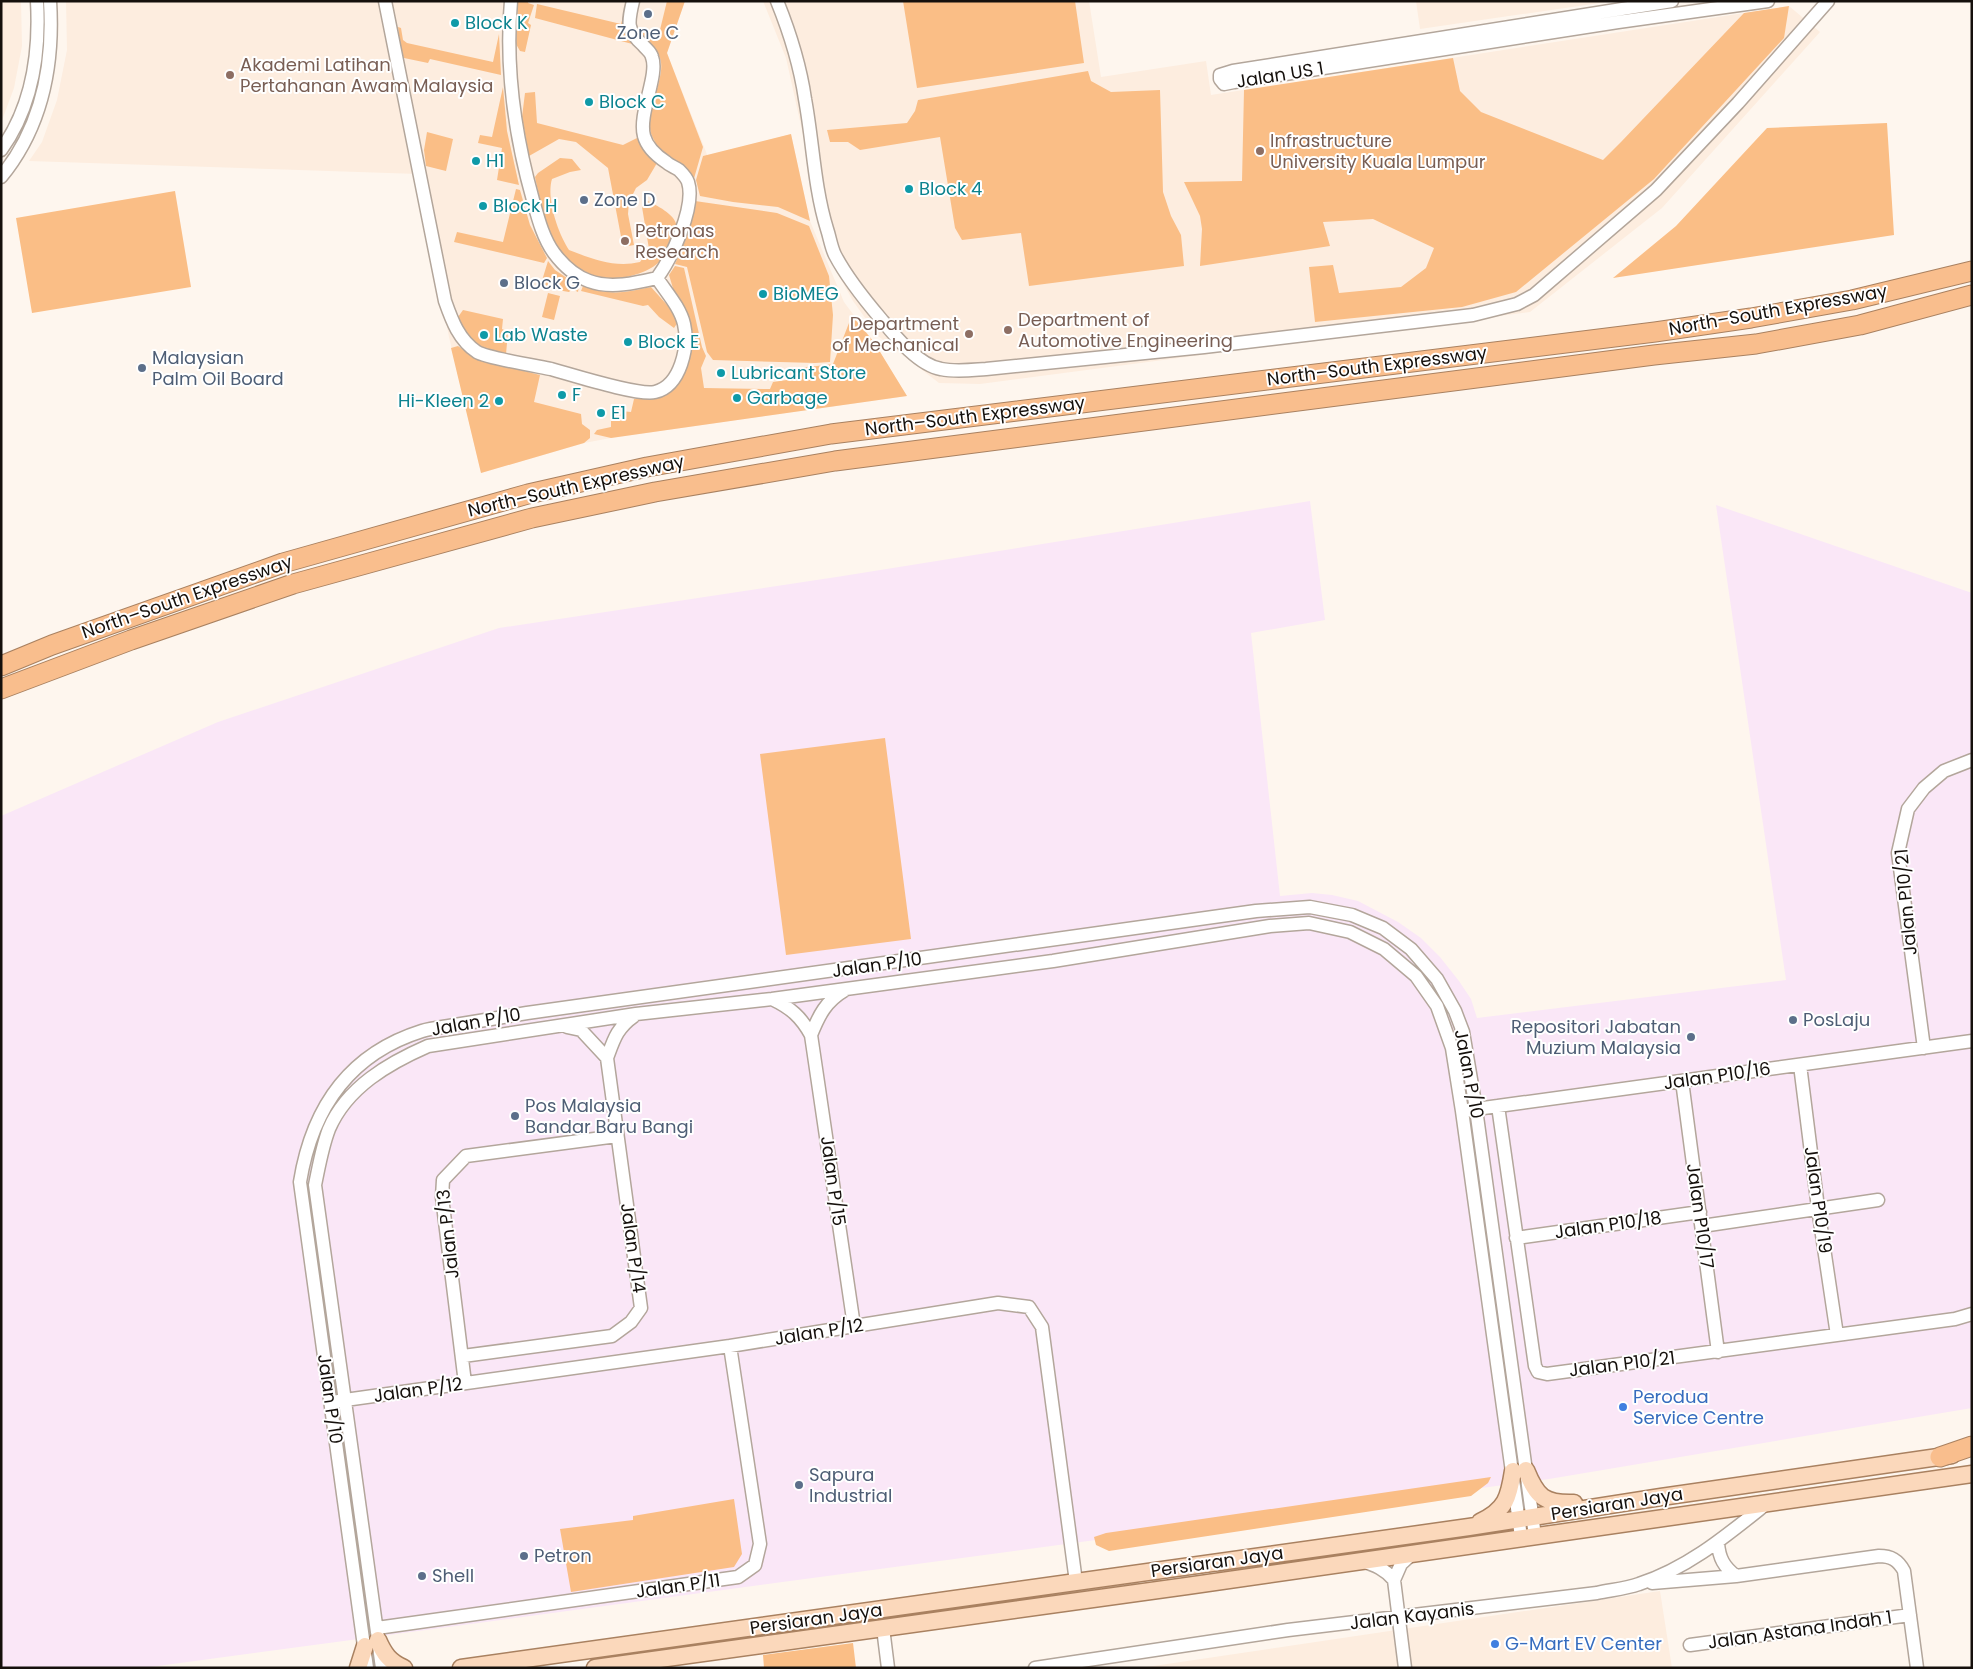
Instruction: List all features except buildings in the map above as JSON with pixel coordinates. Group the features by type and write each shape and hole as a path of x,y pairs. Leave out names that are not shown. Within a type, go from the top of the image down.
{"highway":[{"name":"North–South Expressway","path":"1,666 52,645 283,562 528,494 647,467 831,434 1751,318 1852,300 1972,271"},
{"name":"North–South Expressway","path":"1,689 131,640 293,584 532,518 655,492 835,461 1654,355 1756,344 1860,325 1972,295"},
{"path":"1940,1457 1972,1446"}],"main road":[{"name":"Persiaran Jaya","path":"461,1668 1468,1527 1972,1452"},
{"path":"1468,1527 1489,1518 1502,1507 1520,1470 1538,1494 1546,1500 1558,1504 1661,1497"},
{"name":"Persiaran Jaya","path":"595,1668 1972,1474"},
{"path":"358,1668 373,1638 386,1656 395,1664 404,1668"}],"street":[{"path":"1,150 9,139 23,109 31,81 38,48 37,1"},
{"path":"1,177 22,147 35,119 46,86 50,64 50,1"},
{"path":"385,1 445,302 461,338 479,353 638,392 655,392 668,385 677,374 685,341 684,324 678,310 657,278"},
{"path":"511,1 510,52 517,133 525,173 540,223 553,252 570,270 590,281 609,285 632,284 657,278 667,265 677,244 689,198 688,182 677,169 666,163 651,148 644,136 643,121 654,64 650,53 632,34 629,27 633,1"},
{"path":"777,1 789,30 798,61 806,100 817,186 834,254 860,295 908,350 929,365 952,371 1223,345 1473,315 1517,304 1534,295 1656,190 1738,103 1828,1"},
{"name":"Jalan US 1","path":"1672,1 1615,5 1224,73 1220,75 1220,79 1224,84 1618,22 1768,1"},
{"path":"1615,5 1618,22"},
{"name":"Jalan P10/21","path":"1924,1048 1898,853 1908,809 1924,788 1944,771 1972,760"},
{"name":"Jalan P/10","path":"382,1668 373,1638 330,1402 300,1182 305,1154 318,1120 336,1090 359,1064 385,1046 422,1031 526,1013 1238,913 1310,907 1352,915 1383,928 1411,950 1437,979 1455,1011 1463,1032 1476,1109 1528,1537"},
{"name":"Jalan P/10","path":"367,1668 373,1638 345,1400 315,1185 329,1128 347,1100 372,1076 405,1056 428,1046 636,1014 772,999 1053,961 1270,926 1309,923 1350,932 1384,949 1416,976 1437,1006 1452,1048 1520,1470"},
{"path":"811,1035 825,1006 834,996 849,988"},
{"name":"Jalan P/15","path":"772,999 795,1012 804,1022 811,1035 854,1326"},
{"path":"562,1026 581,1030 607,1058 622,1025 636,1014"},
{"name":"Jalan P10/16","path":"1462,1111 1972,1041"},
{"name":"Jalan P/14","path":"463,1356 612,1336 631,1322 641,1308 607,1058"},
{"name":"Jalan P10/19","path":"1800,1065 1818,1208 1837,1335"},
{"name":"Jalan P10/17","path":"1682,1081 1718,1352"},
{"name":"Jalan P10/21","path":"1498,1106 1535,1366 1538,1372 1548,1374 1718,1352 1955,1319 1972,1314"},
{"name":"Jalan P/13","path":"466,1383 442,1197 443,1180 466,1156 617,1136"},
{"path":"1702,1226 1878,1200"},
{"name":"Jalan P10/18","path":"1516,1238 1700,1212"},
{"name":"Jalan P/12","path":"330,1402 730,1346 998,1303 1029,1308 1042,1326 1076,1582"},
{"name":"Jalan P/11","path":"373,1638 738,1577 755,1565 760,1544 730,1346"},
{"name":"Jalan Kayanis","path":"1035,1668 1288,1630 1597,1593 1637,1585 1682,1566 1718,1543 1766,1504"},
{"path":"1718,1543 1719,1554 1723,1563 1736,1576"},
{"path":"1405,1668 1394,1580 1401,1564 1414,1553"},
{"path":"1637,1585 1736,1576 1886,1556 1898,1562 1904,1571 1917,1668"},
{"path":"1362,1561 1381,1568 1394,1580"},
{"name":"Jalan Astana Indah 1","path":"1690,1645 1910,1615"},
{"path":"883,1628 888,1668"}],"shaded area":[{"path":"1,1 21,1 22,46 14,88 1,123"},
{"name":"Petronas Research","path":"66,1 685,1 667,53 708,157 791,134 810,221 844,302 873,341 907,396 611,438 584,443 481,473 449,337 418,174 29,161 42,142 57,100 67,50"},
{"path":"518,1 528,1 528,3 534,5 528,23 531,25 525,52 520,51 516,44"},
{"path":"627,1 636,45 535,18 537,4 621,24"},
{"path":"667,1 685,1 667,53 703,147 693,182 670,161 655,143 650,127 650,117 659,83 661,64 656,51 641,41 641,32 658,38"},
{"name":"Infrastructure University Kuala Lumpur","path":"763,1 1089,1 1101,77 1206,61 1211,95 1789,6 1820,32 1662,208 1530,312 980,384 939,383 878,336 853,301 831,261 786,58"},
{"path":"903,1 1075,1 1084,63 917,88"},
{"path":"1416,1 1613,1 1420,29"},
{"path":"1789,6 1784,38 1654,179 1516,292 1462,307 1315,322 1309,267 1333,265 1339,293 1401,287 1426,268 1434,248 1373,219 1323,222 1330,246 1200,266 1202,229 1200,216 1184,182 1242,181 1244,90 1453,58 1460,91 1481,112 1603,160 1744,13"},
{"path":"398,27 401,28 403,40 407,43 493,62 499,34 501,75 430,59 428,63 404,58 401,52"},
{"path":"1088,71 1091,81 1111,92 1160,90 1163,192 1171,216 1181,235 1184,266 1029,286 1021,233 962,240 955,228 940,137 860,150 848,142 830,142 827,130 907,123 915,111 918,100"},
{"path":"503,87 507,131 519,185 497,180 502,148 478,143 480,135 492,137"},
{"path":"535,92 537,123 623,145 639,137 657,163 647,180 636,188 629,202 628,214 634,245 623,247 608,168 576,142 559,139 529,156 522,117 525,93"},
{"path":"1887,123 1894,235 1613,278 1676,226 1767,128"},
{"path":"427,132 453,139 446,171 426,166 424,150"},
{"path":"791,134 810,221 778,207 700,196 696,180 703,156"},
{"path":"560,158 572,159 581,170 552,179 551,196 554,216 569,250 613,263 631,264 640,262 649,249 642,207 646,200 669,214 677,226 672,244 660,261 648,270 634,275 607,279 594,276 580,269 563,255 554,242 547,224 535,177"},
{"path":"516,189 520,190 530,225 547,258 544,263 454,242 457,232 503,242"},
{"path":"175,191 191,287 32,313 16,218"},
{"name":"BioMEG","path":"695,201 777,213 809,226 829,276 833,315 830,362 713,360 707,352 687,267 675,264 685,241"},
{"path":"548,261 555,270 579,286 578,292 572,289 569,292 540,287"},
{"path":"675,266 684,268 702,347 706,356 701,368 704,388 770,389 773,382 801,378 801,368 833,364 853,317 874,342 907,396 611,438 594,434 597,430 611,427 611,421 620,420 621,411 631,412 634,399 661,395 678,384 687,364 675,295 669,275"},
{"path":"583,286 613,292 625,292 651,287 668,306 678,322 674,328 659,317 648,305 643,306 581,291"},
{"path":"548,293 560,296 554,320 542,317"},
{"path":"463,310 503,319 502,329 508,332 506,354 478,348 465,337 458,317"},
{"path":"458,346 476,359 540,375 534,402 581,414 582,424 590,430 590,438 584,443 481,473 451,348"},
{"path":"1310,501 1325,620 1251,633 1280,896 1312,893 1332,895 1358,901 1398,922 1421,938 1440,957 1471,999 1477,1018 1786,980 1716,505 1972,593 1972,1408 1549,1479 143,1668 1,1668 1,816 218,722 499,628 843,576"},
{"path":"885,738 911,939 786,955 760,754"},
{"path":"1491,1477 1488,1483 1471,1496 1109,1551 1096,1545 1094,1537 1106,1533"},
{"path":"734,1499 742,1554 734,1567 571,1592 560,1529 633,1520 633,1516"},
{"path":"1660,1591 1672,1668 1140,1668"},
{"path":"853,1643 856,1668 764,1668 763,1655"}],"place":[{"name":"Zone C","path":"648,14"},
{"name":"Block K","path":"455,23"},
{"name":"Akademi Latihan Pertahanan Awam Malaysia","path":"230,75"},
{"name":"Block C","path":"589,102"},
{"name":"Infrastructure University Kuala Lumpur","path":"1260,151"},
{"name":"H1","path":"476,161"},
{"name":"Block 4","path":"909,189"},
{"name":"Zone D","path":"584,200"},
{"name":"Block H","path":"483,206"},
{"name":"Petronas Research","path":"625,241"},
{"name":"Block G","path":"504,283"},
{"name":"BioMEG","path":"763,294"},
{"name":"Department of Automotive Engineering","path":"1008,330"},
{"name":"Department of Mechanical","path":"969,334"},
{"name":"Lab Waste","path":"484,335"},
{"name":"Block E","path":"628,342"},
{"name":"Malaysian Palm Oil Board","path":"142,368"},
{"name":"Lubricant Store","path":"721,373"},
{"name":"F","path":"562,395"},
{"name":"Garbage","path":"737,398"},
{"name":"Hi-Kleen 2","path":"499,401"},
{"name":"E1","path":"601,413"},
{"name":"PosLaju","path":"1793,1020"},
{"name":"Repositori Jabatan Muzium Malaysia","path":"1691,1037"},
{"name":"Pos Malaysia Bandar Baru Bangi","path":"515,1116"},
{"name":"Perodua Service Centre","path":"1623,1407"},
{"name":"Sapura Industrial","path":"799,1485"},
{"name":"Petron","path":"524,1556"},
{"name":"Shell","path":"422,1576"},
{"name":"G-Mart EV Center","path":"1495,1644"}]}
